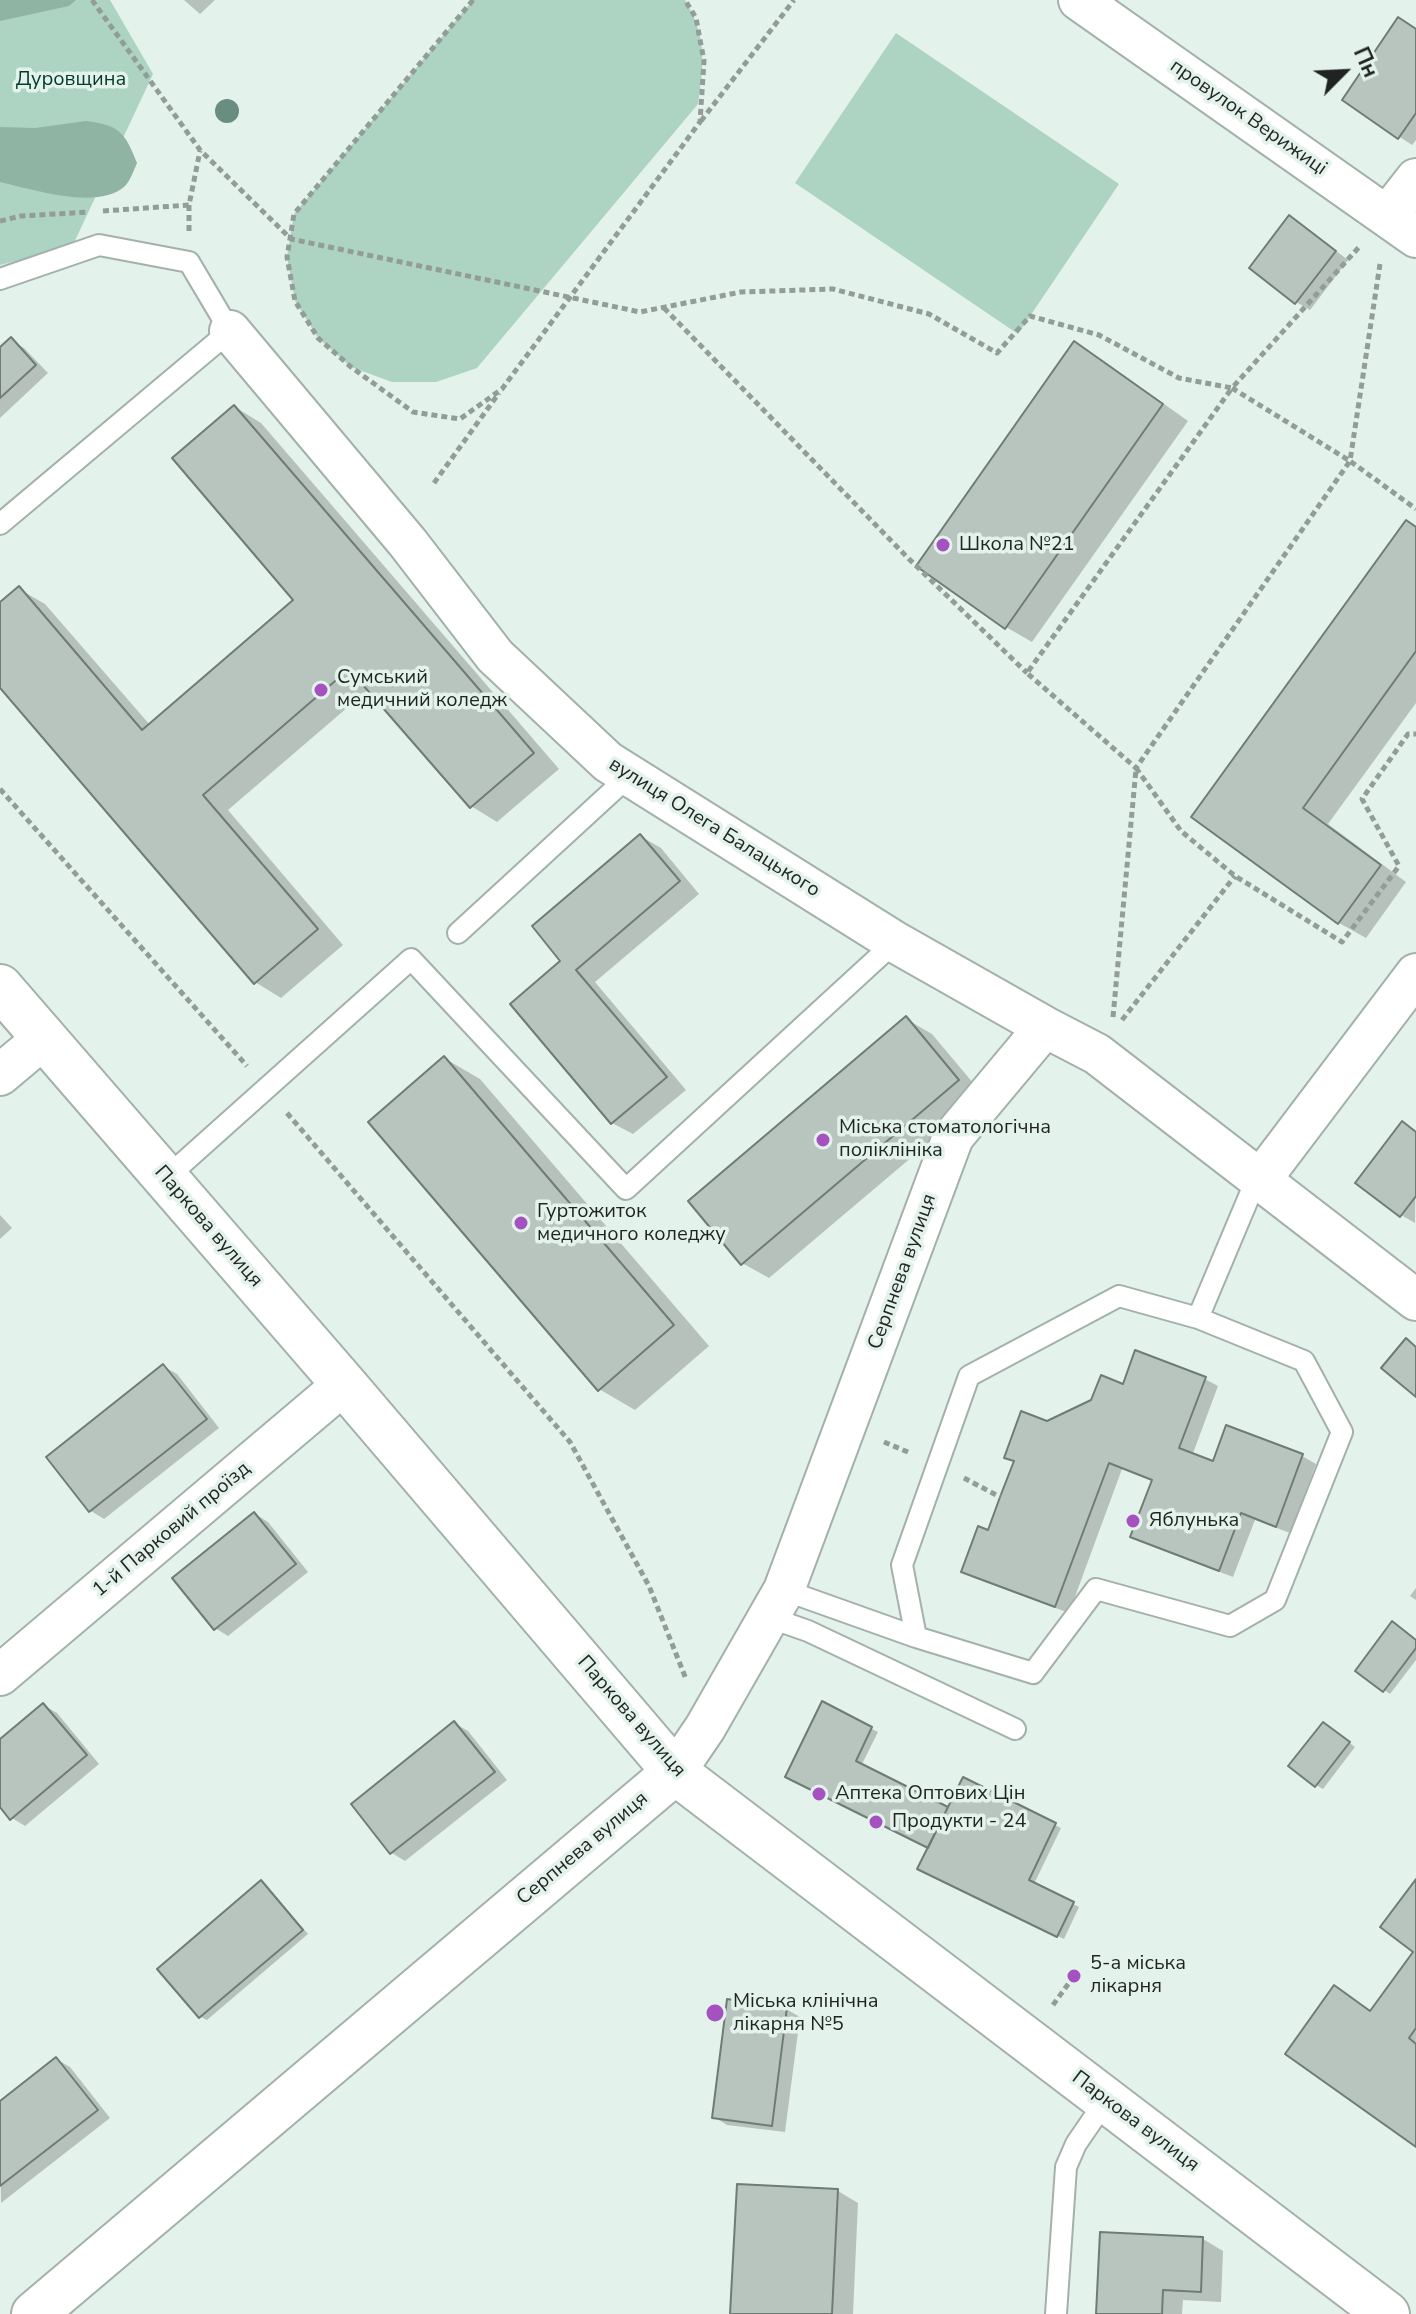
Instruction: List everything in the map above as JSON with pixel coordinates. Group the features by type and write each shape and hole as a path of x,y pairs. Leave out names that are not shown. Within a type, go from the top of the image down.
{"main road":[{"name":"Паркова вулиця","path":"0,987 675,1772 1387,2314"},
{"name":"Серпнева вулиця","path":"34,2314 675,1772"}],"street":[{"name":"провулок Верижиці","path":"1079,0 1402,226"},
{"path":"1402,226 1416,179"},
{"name":"вулиця Олега Балацького","path":"230,331 408,543 495,656 608,762 895,942 1045,1027 1104,1044 1261,1179 1416,1300"},
{"path":"1261,1179 1416,974"},
{"name":"Серпнева вулиця","path":"675,1772 705,1728 776,1603 953,1137 1045,1027"},
{"path":"0,1075 44,1038"},
{"name":"1-й Парковий проїзд","path":"0,1675 344,1384"}],"lane":[{"path":"0,279 99,245 189,262 230,331 0,524"},
{"path":"458,933 629,776"},
{"path":"166,1178 411,959 626,1189 895,942"},
{"path":"1198,1318 1251,1192 1261,1179"},
{"path":"776,1603 916,1637 1033,1673 1096,1589 1230,1626 1275,1600 1342,1432 1304,1361 1198,1318 1119,1296 969,1376 902,1565 916,1637"},
{"path":"776,1603 808,1631 1015,1729"},
{"path":"1056,2314 1066,2167 1076,2144 1106,2100"}],"path":[{"path":"92,0 200,150 291,239 640,312 741,292 833,289 929,314 997,353 1030,316 1099,335 1179,378 1232,388 1350,461 1416,509"},
{"path":"473,0 294,214 287,257 295,301 318,338 351,367 413,412 460,419 502,389"},
{"path":"685,0 696,18 704,61 700,122"},
{"path":"434,483 700,122 794,0"},
{"path":"0,221 21,216 189,205 200,150"},
{"path":"1027,673 1232,388 1402,226"},
{"path":"1104,1044 1136,768 1350,461 1402,226"},
{"path":"663,307 907,557 1027,673 1136,768 1181,831 1235,876 1342,942 1399,866 1362,799 1408,734 1416,734"},
{"path":"0,789 266,1088 570,1442 649,1586 705,1728"},
{"path":"1104,1044 1235,876"}],"green space":[{"name":"Дуровщина","path":"0,0 110,0 153,74 72,247 0,265"},
{"path":"0,0 76,0 69,6 0,21"},
{"path":"473,0 685,0 697,26 702,50 698,104 477,368 436,382 392,382 351,367 318,338 295,301 287,257 294,214"},
{"path":"896,33 1119,184 1018,334 795,183"},
{"path":"86,121 113,128 129,144 137,163 125,186 99,197 82,198 0,182 0,127 35,128"}],"building":[{"path":"1398,17 1416,29 1416,113 1398,139 1342,100"},
{"path":"1289,215 1336,251 1295,304 1249,268"},
{"path":"11,337 36,365 0,398 0,347"},
{"path":"1074,341 1163,404 1005,629 916,566"},
{"path":"234,405 534,753 470,808 349,669 203,795 318,929 254,984 0,688 0,602 19,586 142,730 293,600 172,458"},
{"path":"1406,520 1416,527 1416,651 1303,808 1381,865 1338,924 1191,817"},
{"path":"640,834 680,881 576,970 667,1077 611,1124 510,1004 560,961 532,926"},
{"name":"Міська стоматологічна поліклініка","path":"906,1016 959,1080 741,1265 688,1201"},
{"name":"Гуртожиток медичного коледжу","path":"444,1056 674,1325 598,1391 368,1122"},
{"path":"1402,1121 1416,1132 1416,1196 1400,1217 1355,1183"},
{"path":"1406,1338 1416,1347 1416,1397 1381,1368"},
{"path":"1135,1350 1206,1377 1179,1448 1213,1461 1226,1425 1303,1454 1276,1527 1241,1513 1219,1571 1130,1537 1152,1480 1109,1463 1055,1607 961,1572 978,1526 988,1530 1014,1461 1004,1458 1021,1411 1047,1421 1091,1400 1101,1375 1123,1384"},
{"path":"163,1364 207,1419 89,1512 46,1457"},
{"path":"254,1512 296,1564 214,1630 172,1578"},
{"path":"1392,1621 1416,1640 1416,1648 1383,1692 1355,1671"},
{"path":"822,1701 872,1727 856,1761 948,1807 928,1848 785,1777"},
{"path":"43,1703 87,1755 10,1820 0,1807 0,1739"},
{"path":"454,1721 495,1772 390,1854 351,1804"},
{"path":"1323,1722 1350,1742 1315,1787 1288,1766"},
{"path":"963,1777 1056,1823 1029,1880 1074,1902 1057,1937 917,1869"},
{"path":"1416,1879 1416,2028 1409,2038 1416,2044 1416,2147 1285,2054 1334,1985 1370,2011 1413,1952 1380,1927"},
{"path":"261,1880 303,1930 199,2018 157,1969"},
{"path":"727,1999 787,2007 772,2126 712,2118"},
{"path":"56,2057 98,2110 0,2186 0,2101"},
{"path":"737,2184 838,2189 832,2314 730,2314"},
{"path":"1100,2232 1203,2237 1201,2292 1163,2290 1162,2314 1096,2314"}],"place":[{"name":"Школа №21","path":"943,545"},
{"name":"Сумський медичний коледж","path":"321,690"},
{"name":"Міська стоматологічна поліклініка","path":"823,1140"},
{"name":"Гуртожиток медичного коледжу","path":"521,1223"},
{"name":"Яблунька","path":"1133,1521"},
{"name":"Аптека Оптових Цін","path":"819,1794"},
{"name":"Продукти - 24","path":"876,1822"},
{"name":"5-а міська лікарня","path":"1074,1976"},
{"name":"Міська клінічна лікарня №5","path":"715,2013"}]}
